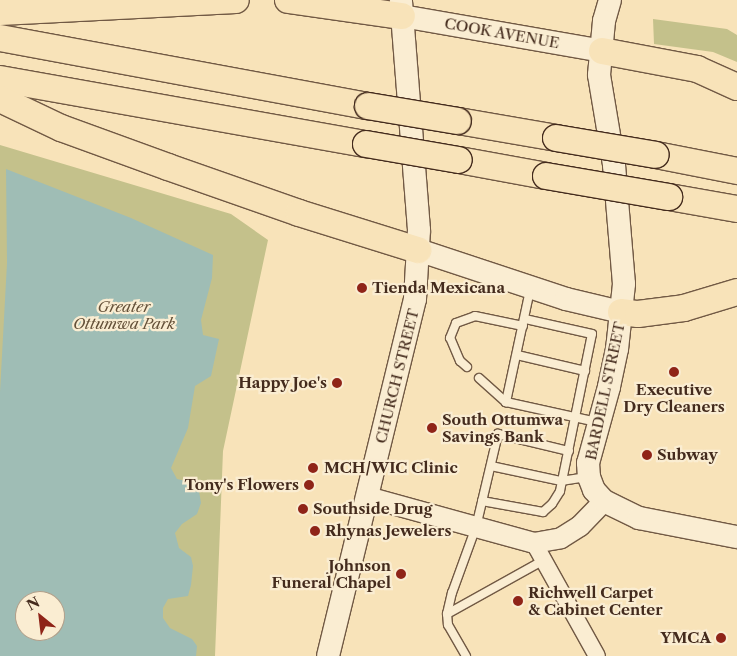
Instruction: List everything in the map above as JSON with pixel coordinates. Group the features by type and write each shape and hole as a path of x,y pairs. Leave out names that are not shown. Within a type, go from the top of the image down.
{"highway":[{"path":"0,12 236,0"},
{"path":"288,0 402,8"},
{"path":"0,38 368,106 737,171"},
{"path":"602,50 697,69 737,87"},
{"path":"0,79 737,210"},
{"path":"0,99 61,128 160,164 299,213 418,250"},
{"path":"622,312 638,314 684,308 737,292"}],"main road":[{"name":"BARDELL STREET","path":"604,501 594,490 589,477 588,463 609,387 622,312 624,284 623,249 614,165 599,75 604,21 610,0"},
{"name":"COOK AVENUE","path":"402,8 602,50"},
{"name":"CHURCH STREET","path":"334,651 367,497 416,298 419,230 402,8"},
{"path":"418,250 566,300 622,312"},
{"path":"604,501 639,518 737,537"}],"street":[{"path":"367,497 534,543 561,538 580,526 604,501"},
{"path":"534,543 597,656"}],"lane":[{"path":"506,402 530,288"},
{"path":"466,367 460,361 450,338 456,322 475,316 524,322 592,334 560,491 552,504 543,512 482,501"},
{"path":"516,355 585,371"},
{"path":"479,378 506,402 599,422"},
{"path":"466,656 448,625 447,614 452,593 476,527 498,434 569,451"},
{"path":"491,466 562,481 589,477"},
{"path":"447,614 544,560"}],"green space":[{"path":"653,19 727,29 737,35 737,62 713,52 654,44"},
{"name":"Greater Ottumwa Park","path":"0,145 231,214 268,240 223,451 215,656 0,656"}],"water":[{"name":"Greater Ottumwa Park","path":"6,169 131,218 213,255 212,278 201,320 203,335 219,339 211,376 195,386 188,428 171,468 177,479 190,482 199,491 201,503 197,514 182,524 175,533 179,548 191,557 193,566 191,585 188,596 168,599 163,608 163,618 170,628 192,639 197,646 196,656 0,656 0,392 7,263"}],"place":[{"name":"Tienda Mexicana","path":"362,288"},
{"name":"Executive Dry Cleaners","path":"674,372"},
{"name":"Happy Joe's","path":"337,383"},
{"name":"South Ottumwa Savings Bank","path":"432,428"},
{"name":"Subway","path":"647,455"},
{"name":"MCH/WIC Clinic","path":"313,468"},
{"name":"Tony's Flowers","path":"309,485"},
{"name":"Southside Drug","path":"303,509"},
{"name":"Rhynas Jewelers","path":"315,531"},
{"name":"Johnson Funeral Chapel","path":"401,574"},
{"name":"Richwell Carpet & Cabinet Center","path":"518,601"},
{"name":"YMCA","path":"721,638"}]}
